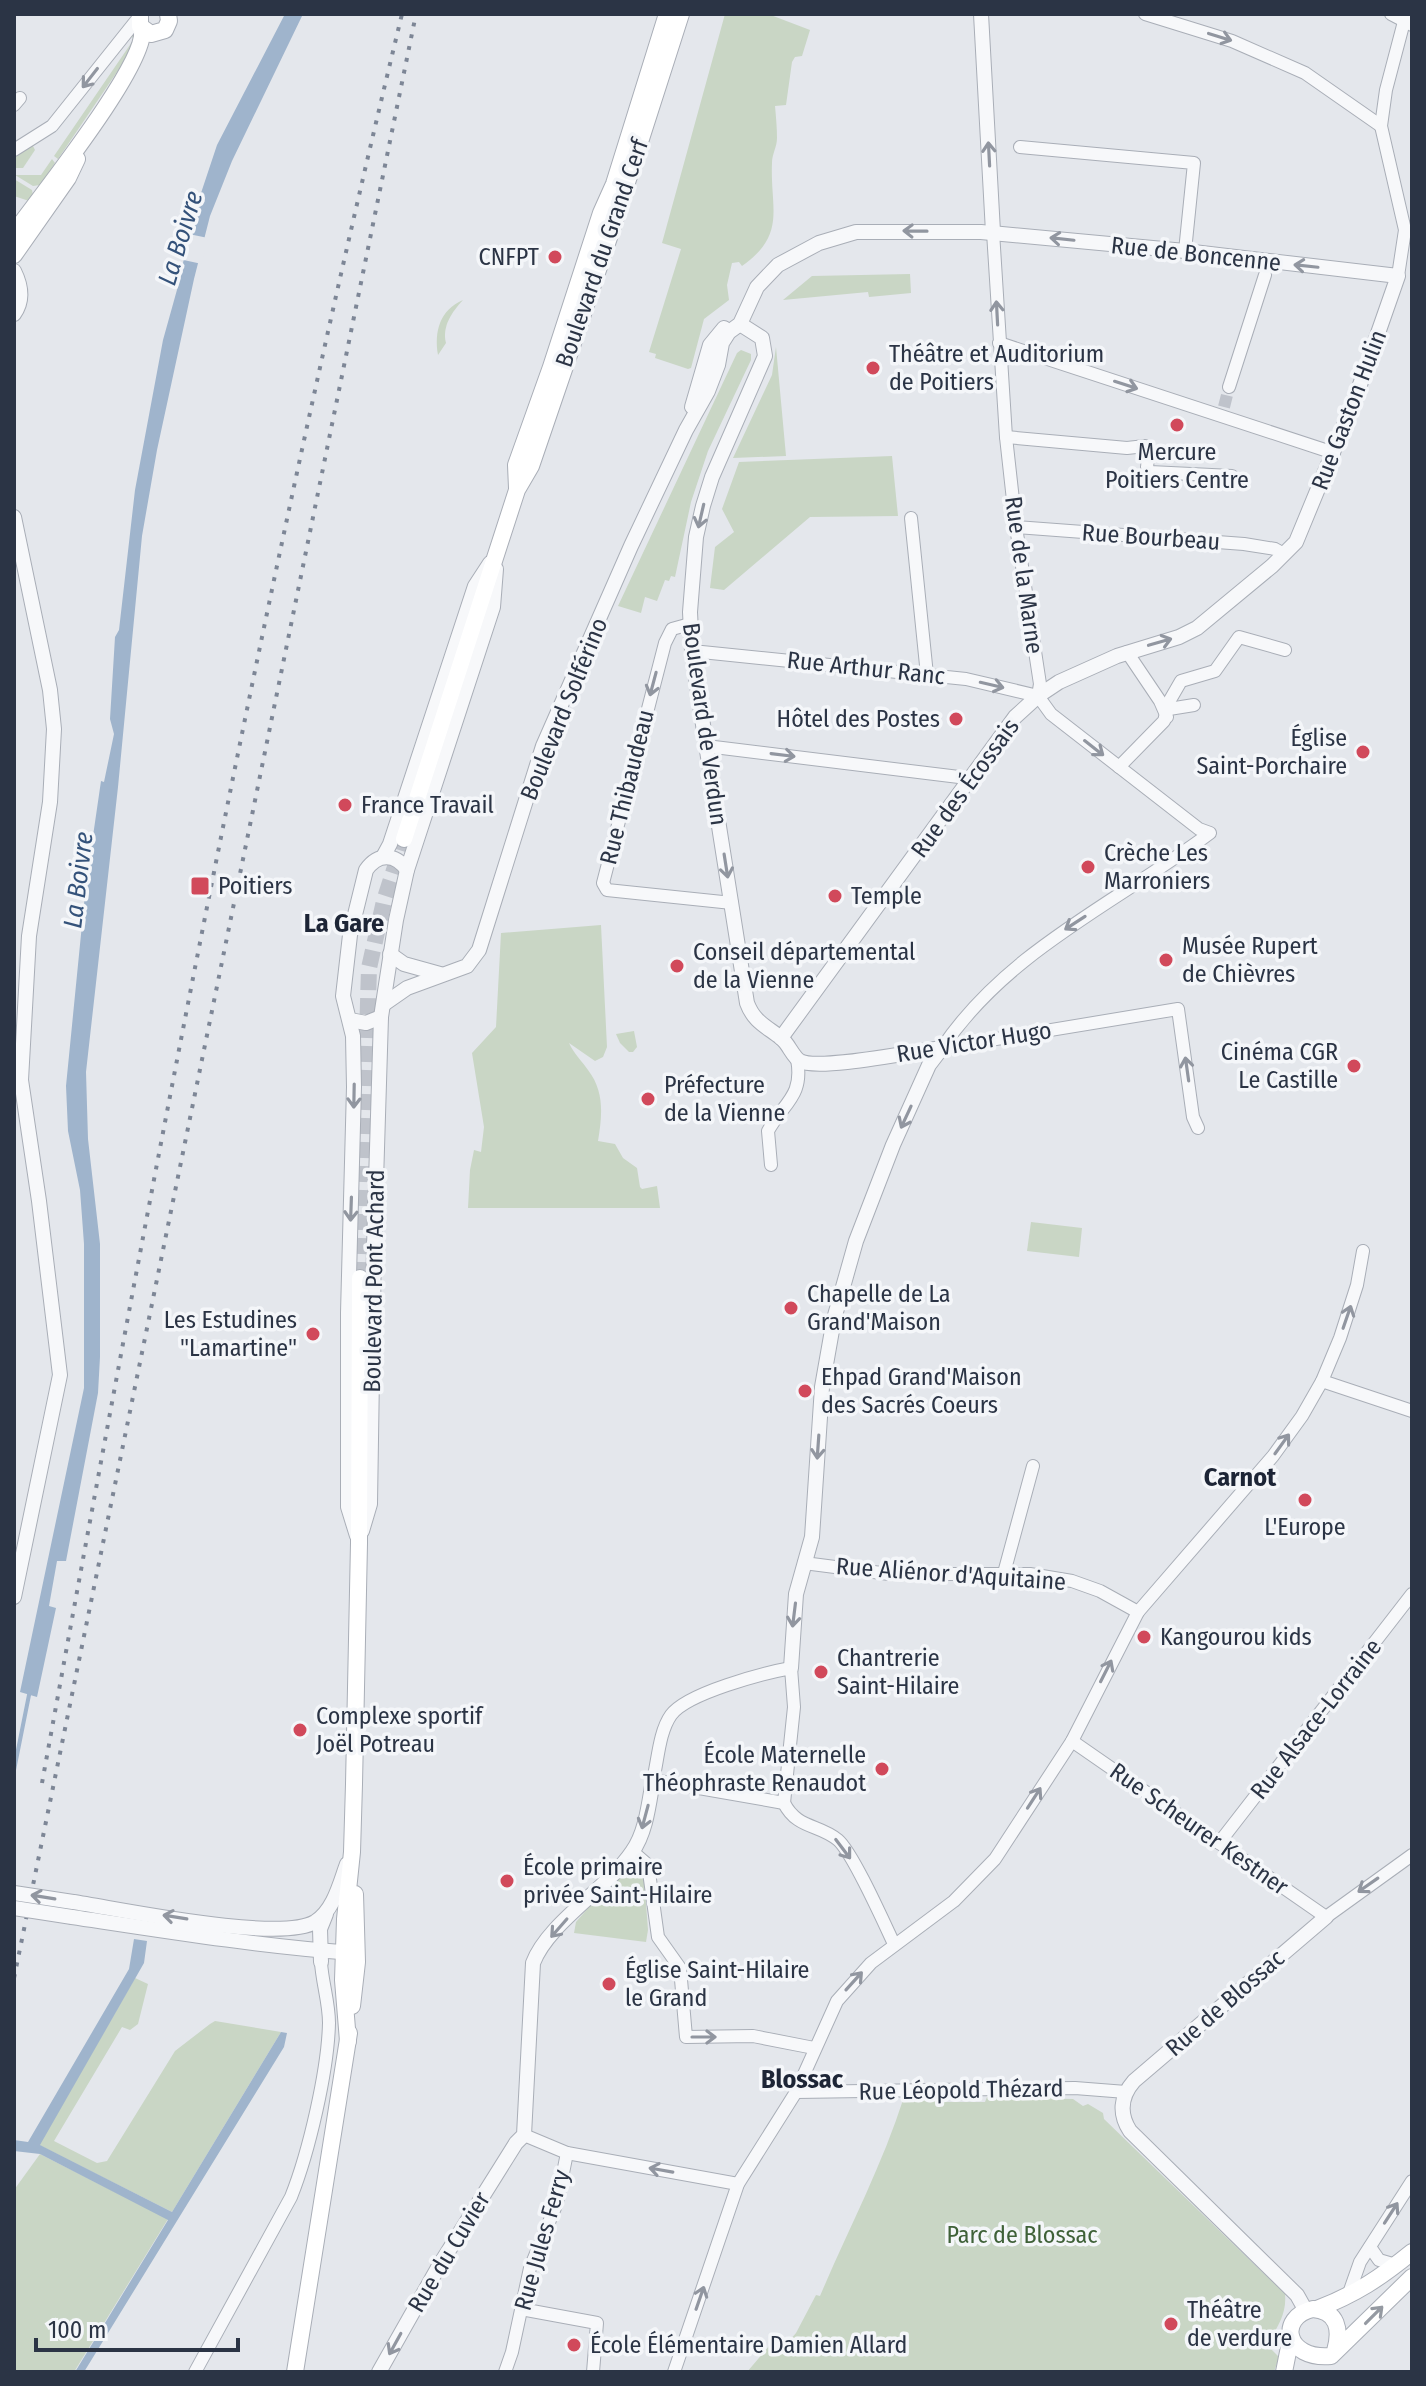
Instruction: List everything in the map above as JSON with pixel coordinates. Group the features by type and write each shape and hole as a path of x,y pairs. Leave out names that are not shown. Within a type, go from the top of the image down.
{"main road":[{"name":"Boulevard du Grand Cerf","path":"517,490 516,465 601,213 614,184 667,14"},
{"name":"Boulevard du Grand Cerf","path":"404,839 517,490 531,466 681,14"},
{"path":"14,233 94,125 130,70 168,26 169,15"},
{"path":"140,20 151,34 161,33"},
{"path":"130,70 143,37 140,20"},
{"path":"14,255 68,178 94,125"},
{"name":"Boulevard Pont Achard","path":"295,2372 348,2041 351,1949 345,1919 352,1852 359,1543 360,1278"},
{"name":"Boulevard Pont Achard","path":"348,2041 343,1980 351,1949"},
{"path":"1284,2372 1294,2321 1378,2280 1412,2252"},
{"path":"1316,2372 1412,2277"},
{"path":"1335,2320 1348,2297"},
{"path":"1312,2310 1326,2311 1335,2320 1339,2332 1333,2354"},
{"path":"1291,2337 1296,2348 1306,2355 1333,2354"}],"street":[{"path":"981,14 993,232"},
{"path":"1145,14 1232,41 1305,73 1381,126"},
{"path":"1391,14 1407,20 1386,90 1381,126 1405,230 1398,276"},
{"path":"14,150 52,126 140,20"},
{"path":"1020,147 1194,163 1185,251"},
{"name":"Boulevard Solférino","path":"382,1011 407,988 467,966 479,950 543,746 686,430 710,345 723,328 740,324 757,287 767,275 792,256 827,240 856,232 875,231 993,232"},
{"name":"Rue de Boncenne","path":"993,232 1398,276"},
{"name":"Rue de la Marne","path":"993,232 1006,437 1040,684 1038,696"},
{"path":"14,271 20,298 14,314"},
{"path":"1229,387 1265,275"},
{"name":"Rue Gaston Hulin","path":"1296,542 1334,453 1398,276"},
{"name":"Boulevard de Verdun","path":"740,324 762,338 765,356 712,477 696,537 690,624 706,746 750,1012 766,1029 781,1038"},
{"path":"999,343 1222,411 1334,453"},
{"path":"1006,437 1127,448 1145,446 1149,450 1147,467 1150,472 1232,476"},
{"path":"14,517 50,690 54,729 50,802 20,995 21,1080 60,1375 14,1597"},
{"path":"911,518 927,675"},
{"name":"Rue Bourbeau","path":"1016,527 1244,544 1275,549 1284,554"},
{"name":"Rue des Écossais","path":"781,1038 1015,717 1059,682 1127,652 1179,637 1197,628 1296,542"},
{"name":"Boulevard du Grand Cerf","path":"383,857 390,844 475,586 497,552"},
{"name":"Boulevard du Grand Cerf","path":"390,954 407,870 493,607 497,552"},
{"name":"Rue Thibaudeau","path":"690,624 676,626 668,633 603,883 607,890 732,903"},
{"path":"1168,713 1170,700 1181,681 1215,671 1239,637 1285,650"},
{"name":"Rue Arthur Ranc","path":"692,651 966,679 1038,696"},
{"path":"1127,652 1168,713"},
{"path":"894,1944 845,1848 830,1836 789,1814 784,1803 794,1707 791,1668 796,1594 812,1537 822,1387 834,1319 856,1241 893,1145 929,1065 960,1022 984,996 1048,941 1156,873 1210,833 1199,829 1047,711 1038,696"},
{"path":"1119,767 1168,713 1194,705"},
{"path":"706,746 959,777 970,782"},
{"path":"383,857 399,861 407,870"},
{"name":"Boulevard Pont Achard","path":"359,1543 348,1507 348,1313 354,1087 350,1020 343,996 350,935 366,870 372,861 383,857"},
{"path":"390,954 404,964 440,974"},
{"name":"Boulevard Pont Achard","path":"359,1543 370,1504 382,1011 390,954"},
{"name":"Rue Victor Hugo","path":"797,1059 812,1065 823,1065 1178,1009 1193,1117 1198,1128"},
{"path":"350,1020 366,1023 382,1011"},
{"path":"781,1038 797,1059 799,1079"},
{"path":"771,1165 768,1131 788,1107 799,1079 823,1065"},
{"path":"674,2372 738,2184 796,2092 837,2001 871,1963 954,1901 995,1859 1072,1741 1138,1612 1273,1456 1302,1416 1322,1381 1349,1312 1363,1251"},
{"path":"1322,1381 1412,1411"},
{"path":"1004,1573 1033,1466"},
{"name":"Rue Aliénor d'Aquitaine","path":"804,1563 889,1574 1004,1573 1072,1581 1100,1591 1138,1612"},
{"name":"Rue Alsace-Lorraine","path":"1219,1843 1412,1594"},
{"path":"738,2184 567,2153 524,2135 533,1963 561,1925 633,1852 641,1832 669,1717 679,1707 728,1685 791,1668"},
{"name":"Rue Scheurer Kestner","path":"1072,1741 1326,1917"},
{"path":"653,1780 784,1803"},
{"path":"195,2372 291,2197 301,2169 328,2043 329,2014 320,1987 320,1929 352,1852"},
{"path":"633,1852 648,1865 658,1937 680,1968 686,2037 753,2036 814,2048"},
{"path":"1326,1917 1412,1855"},
{"path":"14,1893 72,1909 318,1952 351,1949"},
{"path":"14,1908 72,1909 252,1929 303,1927 318,1920 330,1907"},
{"name":"Rue de Blossac","path":"1126,2092 1137,2078 1326,1917"},
{"path":"252,1929 318,1952 343,1980"},
{"name":"Rue Léopold Thézard","path":"796,2092 1075,2088 1126,2092"},
{"path":"1126,2092 1122,2113 1130,2131 1312,2310"},
{"name":"Rue du Cuvier","path":"379,2372 447,2253 524,2135"},
{"name":"Rue Jules Ferry","path":"505,2372 530,2268 557,2203 567,2153"},
{"path":"1348,2297 1358,2267 1412,2181"},
{"path":"1370,2247 1379,2260 1396,2265"},
{"path":"521,2309 597,2323 593,2372"}],"green space":[{"path":"725,14 768,14 810,30 802,56 795,57 792,62 786,105 775,106 777,138 772,160 771,231 756,254 742,266 739,262 732,263 727,285 729,300 704,319 691,368 688,369 655,358 656,354 649,352 681,249 662,243"},
{"path":"132,30 138,41 58,159 54,156 134,39 129,34"},
{"path":"32,144 35,150 23,168 14,168 14,154"},
{"path":"52,159 55,163 40,185 33,186 15,175 41,175"},
{"path":"14,179 32,190 29,201 14,196"},
{"path":"910,274 911,293 869,297 868,292 783,300 812,276"},
{"path":"463,300 449,320 445,331 446,343 438,355 440,322 449,309"},
{"path":"776,347 786,456 733,458 772,375"},
{"path":"741,350 751,354 751,360 708,451 691,502 675,577 665,580 657,601 645,597 641,613 618,606 737,353"},
{"path":"892,456 898,516 810,517 724,590 710,588 715,547 734,532 722,509 739,462"},
{"path":"601,925 607,1047 603,1057 595,1061 569,1043 593,1078 600,1096 598,1141 615,1144 623,1158 637,1168 642,1189 657,1186 660,1208 468,1208 470,1170 474,1150 481,1152 484,1127 472,1053 496,1027 501,933"},
{"path":"634,1031 637,1047 629,1052 616,1034"},
{"path":"1031,1222 1082,1228 1079,1257 1027,1251"},
{"path":"621,1870 643,1874 648,1930 646,1942 574,1933 576,1922"},
{"path":"135,1978 148,1984 138,2024 130,2030 122,2027 54,2141 97,2163 107,2161 175,2051 210,2024 215,2021 281,2032 172,2212 39,2145"},
{"name":"Parc de Blossac","path":"932,2096 933,2101 938,2102 985,2102 987,2097 1073,2099 1103,2113 1104,2119 1285,2294 1283,2314 1267,2345 1279,2357 1274,2372 747,2372 769,2346 783,2348 796,2333 816,2295 820,2296 875,2173 904,2097"},
{"path":"40,2154 168,2219 74,2372 14,2372 14,2190"}],"water":[{"name":"La Boivre","path":"285,14 303,14 232,161 210,216 157,450 142,536 86,1072 88,1139 100,1244 98,1393 66,1561 57,1561 49,1606 56,1608 37,1697 20,1692 84,1388 84,1244 80,1190 68,1131 66,1086 86,884 101,781 104,782 114,734 110,719 115,637 119,630 135,490 163,340 180,279 190,226 217,145"},
{"path":"134,1939 147,1941 144,1963 40,2145 172,2212 281,2032 287,2033 284,2047 84,2372 75,2372 168,2220 40,2154 14,2151 14,2140 28,2142 129,1969"}],"pier":[{"path":"184,233 208,238 202,264 179,259"}],"waterway":[{"name":"La Boivre","path":"14,1770 30,1690"}],"tunnel":[{"path":"1224,407 1229,387"},
{"path":"360,1278 369,968 384,901 404,839"}],"railway":[{"path":"42,1783 209,896 301,454 402,14"},
{"path":"14,1978 416,14"}],"place":[{"name":"CNFPT","path":"555,257"},
{"name":"Théâtre et Auditorium de Poitiers","path":"873,368"},
{"name":"Mercure Poitiers Centre","path":"1177,425"},
{"name":"Hôtel des Postes","path":"956,719"},
{"name":"Église Saint-Porchaire","path":"1363,752"},
{"name":"France Travail","path":"345,805"},
{"name":"Crèche Les Marroniers","path":"1088,867"},
{"name":"Poitiers","path":"200,886"},
{"name":"Temple","path":"835,896"},
{"name":"Musée Rupert de Chièvres","path":"1166,960"},
{"name":"Conseil départemental de la Vienne","path":"677,966"},
{"name":"Cinéma CGR Le Castille","path":"1354,1066"},
{"name":"Préfecture de la Vienne","path":"648,1099"},
{"name":"Chapelle de La Grand'Maison","path":"791,1308"},
{"name":"Les Estudines \"Lamartine\"","path":"313,1334"},
{"name":"Ehpad Grand'Maison des Sacrés Coeurs","path":"805,1391"},
{"name":"L'Europe","path":"1305,1500"},
{"name":"Kangourou kids","path":"1144,1637"},
{"name":"Chantrerie Saint-Hilaire","path":"821,1672"},
{"name":"Complexe sportif Joël Potreau","path":"300,1730"},
{"name":"École Maternelle Théophraste Renaudot","path":"882,1769"},
{"name":"École primaire privée Saint-Hilaire","path":"507,1881"},
{"name":"Église Saint-Hilaire le Grand","path":"609,1984"},
{"name":"Théâtre de verdure","path":"1171,2324"},
{"name":"École Élémentaire Damien Allard","path":"574,2345"}],"district":[{"name":"La Gare","path":"344,923"},
{"name":"Carnot","path":"1240,1477"},
{"name":"Blossac","path":"802,2079"}]}
